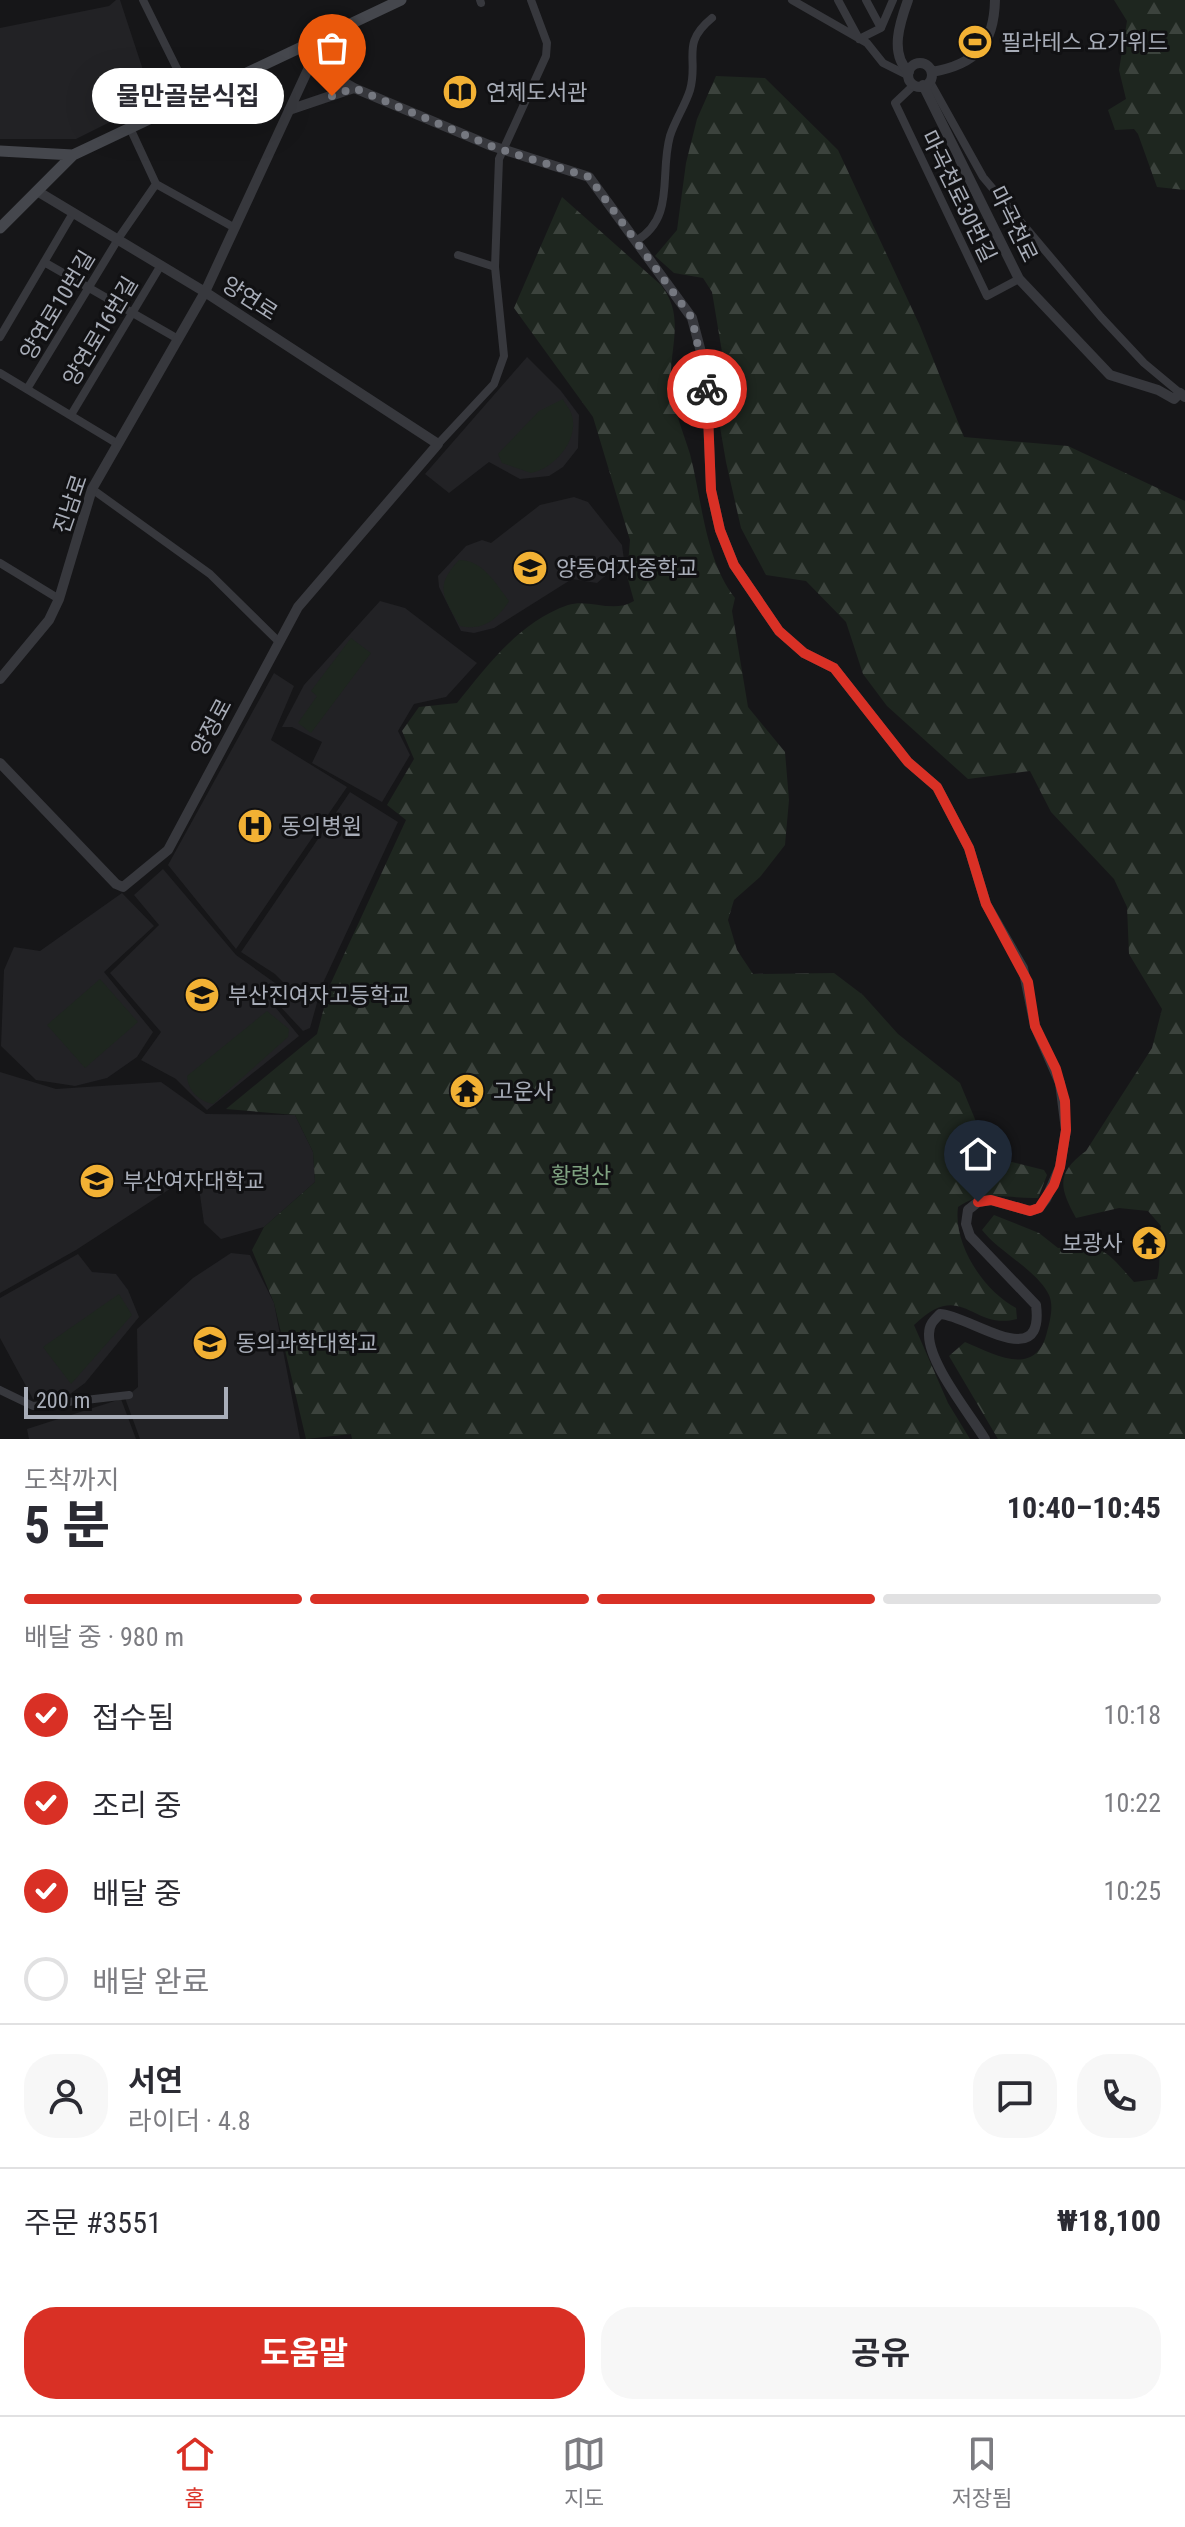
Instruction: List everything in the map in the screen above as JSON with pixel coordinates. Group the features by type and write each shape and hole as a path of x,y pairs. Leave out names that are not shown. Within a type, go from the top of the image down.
{"main road":[{"path":"0,228 73,155 401,0"},
{"path":"0,151 73,155"}],"street":[{"path":"143,0 192,99"},
{"path":"438,444 494,384 504,356 495,267 499,159 546,56 547,43 531,0"},
{"path":"792,0 817,12 874,49 883,63 919,77 983,177 1101,317 1144,363 1182,395"},
{"path":"811,0 817,12"},
{"path":"838,0 859,39"},
{"path":"866,0 881,28"},
{"path":"919,77 959,64 978,53 992,31 995,0"},
{"path":"859,39 881,28 901,1"},
{"name":"마곡천로","path":"901,1 899,57 919,77 1019,279 1110,375 1158,390 1174,399 1182,395"},
{"path":"636,241 651,232 661,215 671,135 690,90 692,40 712,18"},
{"name":"진남로","path":"0,679 49,620 59,599 92,489 205,292 323,37"},
{"path":"311,63 354,88 503,151 589,177 692,318 706,371 711,490 720,530 734,565 779,631 804,653 834,668 908,762 937,787 969,848 986,904 1023,968 1035,1026 1060,1083 1066,1130 1060,1167 1039,1208 1030,1211 991,1200 978,1202 968,1210 966,1224 970,1236 1036,1305 1038,1318 1034,1331 1026,1338 1010,1340 956,1315 940,1314 930,1324 928,1337 936,1361 985,1439"},
{"name":"마곡천로30번길","path":"919,77 895,103 987,296 1019,279"},
{"path":"289,110 354,88"},
{"path":"130,128 156,184 235,228"},
{"name":"양연로10번길","path":"27,389 156,184"},
{"name":"양연로","path":"37,191 205,292 438,444"},
{"path":"0,337 73,213"},
{"path":"458,255 495,267"},
{"path":"44,262 178,339"},
{"name":"양연로16번길","path":"71,415 161,265"},
{"path":"0,373 118,444"},
{"name":"양정로","path":"0,763 116,884 123,887 168,850 298,607 438,444"},
{"path":"92,489 210,574 279,642"},
{"path":"0,563 59,599"},
{"path":"0,1390 33,1406 129,1395"}],"shaded area":[{"path":"120,0 145,76 130,112 76,139 0,139 0,28 109,6"},
{"path":"527,357 561,391 579,415 578,448 563,467 549,476 520,479 489,462 449,493 425,474"},
{"name":"양동여자중학교","path":"574,497 588,502 622,545 624,560 597,583 572,579 494,628 474,633 461,631 439,587 438,576 466,546 482,540 491,543 540,505"},
{"path":"380,601 405,608 477,663 446,697 414,704 398,731 410,755 382,802 312,763 322,742 292,727 282,727 304,685"},
{"name":"동의병원","path":"274,673 294,686 271,740 347,787 236,949 168,865"},
{"path":"350,792 398,822 322,985 310,1028 303,1031 277,1003 287,986 275,974 241,952"},
{"name":"부산진여자고등학교","path":"163,869 236,955 282,988 271,1002 299,1036 207,1110 176,1079 141,1060 161,1032 110,973 159,925 134,895"},
{"path":"122,893 154,926 104,972 153,1032 137,1057 107,1078 75,1086 36,1080 1,1046 4,970 14,947 40,951"},
{"name":"부산여자대학교","path":"0,1072 56,1089 161,1082 206,1114 295,1115 313,1152 315,1182 264,1227 221,1239 204,1223 198,1181 176,1185 76,1250 0,1293"},
{"name":"동의과학대학교","path":"231,1253 250,1255 274,1303 300,1439 140,1439 125,1398 138,1387 137,1329 193,1278"},
{"path":"78,1254 92,1272 116,1274 128,1290 139,1317 85,1383 70,1394 33,1399 0,1338 0,1298"},
{"path":"121,1399 136,1439 29,1439 27,1429"}],"green space":[{"path":"1114,0 1185,0 1185,190 1157,187 1138,134 1134,129 1115,130 1108,110 1126,99 1119,70 1127,21"},
{"path":"716,76 765,78 838,150 920,326 964,437 1068,446 1185,501 1185,1439 998,1439 949,1356 965,1342 1001,1357 1024,1359 1034,1355 1042,1346 1047,1332 1051,1304 1044,1286 982,1230 994,1215 1039,1233 1058,1248 1085,1247 1102,1251 1134,1282 1157,1279 1161,1226 1148,1211 1119,1208 1076,1218 1066,1198 1063,1181 1069,1166 1086,1151 1152,1048 1162,1009 1129,954 1127,907 1114,879 1051,812 1030,771 968,779 887,706 863,674 846,622 806,581 766,575 741,528 720,427 724,364 712,292 703,278 674,273 655,256 677,230 686,163 697,119"},
{"name":"황령산","path":"562,197 661,285 669,297 675,321 671,370 674,402 690,454 711,548 725,583 735,598 732,611 748,707 785,752 789,800 785,845 760,877 734,900 728,920 737,950 753,974 834,973 863,995 898,1034 960,1083 987,1148 1008,1161 1044,1170 1047,1175 1038,1198 977,1198 958,1207 960,1236 973,1265 993,1290 1016,1308 1017,1319 1001,1321 956,1306 944,1306 930,1312 914,1325 948,1403 970,1439 352,1439 351,1434 306,1439 274,1303 252,1250 264,1227 315,1182 313,1152 295,1115 226,1109 317,1034 330,985 406,820 387,805 414,759 402,731 419,707 457,703 506,646 534,622 550,613 576,603 618,606 634,601 627,576 630,540 593,417 514,308"},
{"path":"563,399 571,414 572,434 556,460 531,473 502,463 498,454 539,411"},
{"path":"459,560 482,568 509,601 494,619 476,627 460,626 444,592 446,577"},
{"path":"351,638 371,653 311,733 298,723 317,696 311,691"},
{"path":"100,979 138,1022 85,1068 47,1025"},
{"path":"267,1011 289,1029 288,1037 213,1104 199,1098 192,1091 187,1076"},
{"path":"119,1294 132,1315 71,1384 43,1347"}],"tunnel":[{"path":"237,1350 260,1342"}],"way so far":[{"path":"332,96 354,88 496,148 589,177 692,318 706,371 707,389"}],"place":[{"name":"필라테스 요가위드","path":"975,42"},
{"name":"연제도서관","path":"460,92"},
{"name":"물만골분식집","path":"332,96"},
{"name":"양동여자중학교","path":"530,568"},
{"name":"동의병원","path":"255,826"},
{"name":"부산진여자고등학교","path":"202,995"},
{"name":"고운사","path":"467,1091"},
{"name":"부산여자대학교","path":"97,1181"},
{"name":"보광사","path":"1149,1243"},
{"name":"동의과학대학교","path":"210,1343"}],"route":[{"path":"707,389 711,490 720,530 734,565 779,631 804,653 834,668 908,762 937,787 969,848 986,904 1028,982 1035,1026 1056,1069 1065,1101 1066,1130 1060,1167 1054,1185 1039,1208 1030,1211 991,1200 978,1202"}]}
